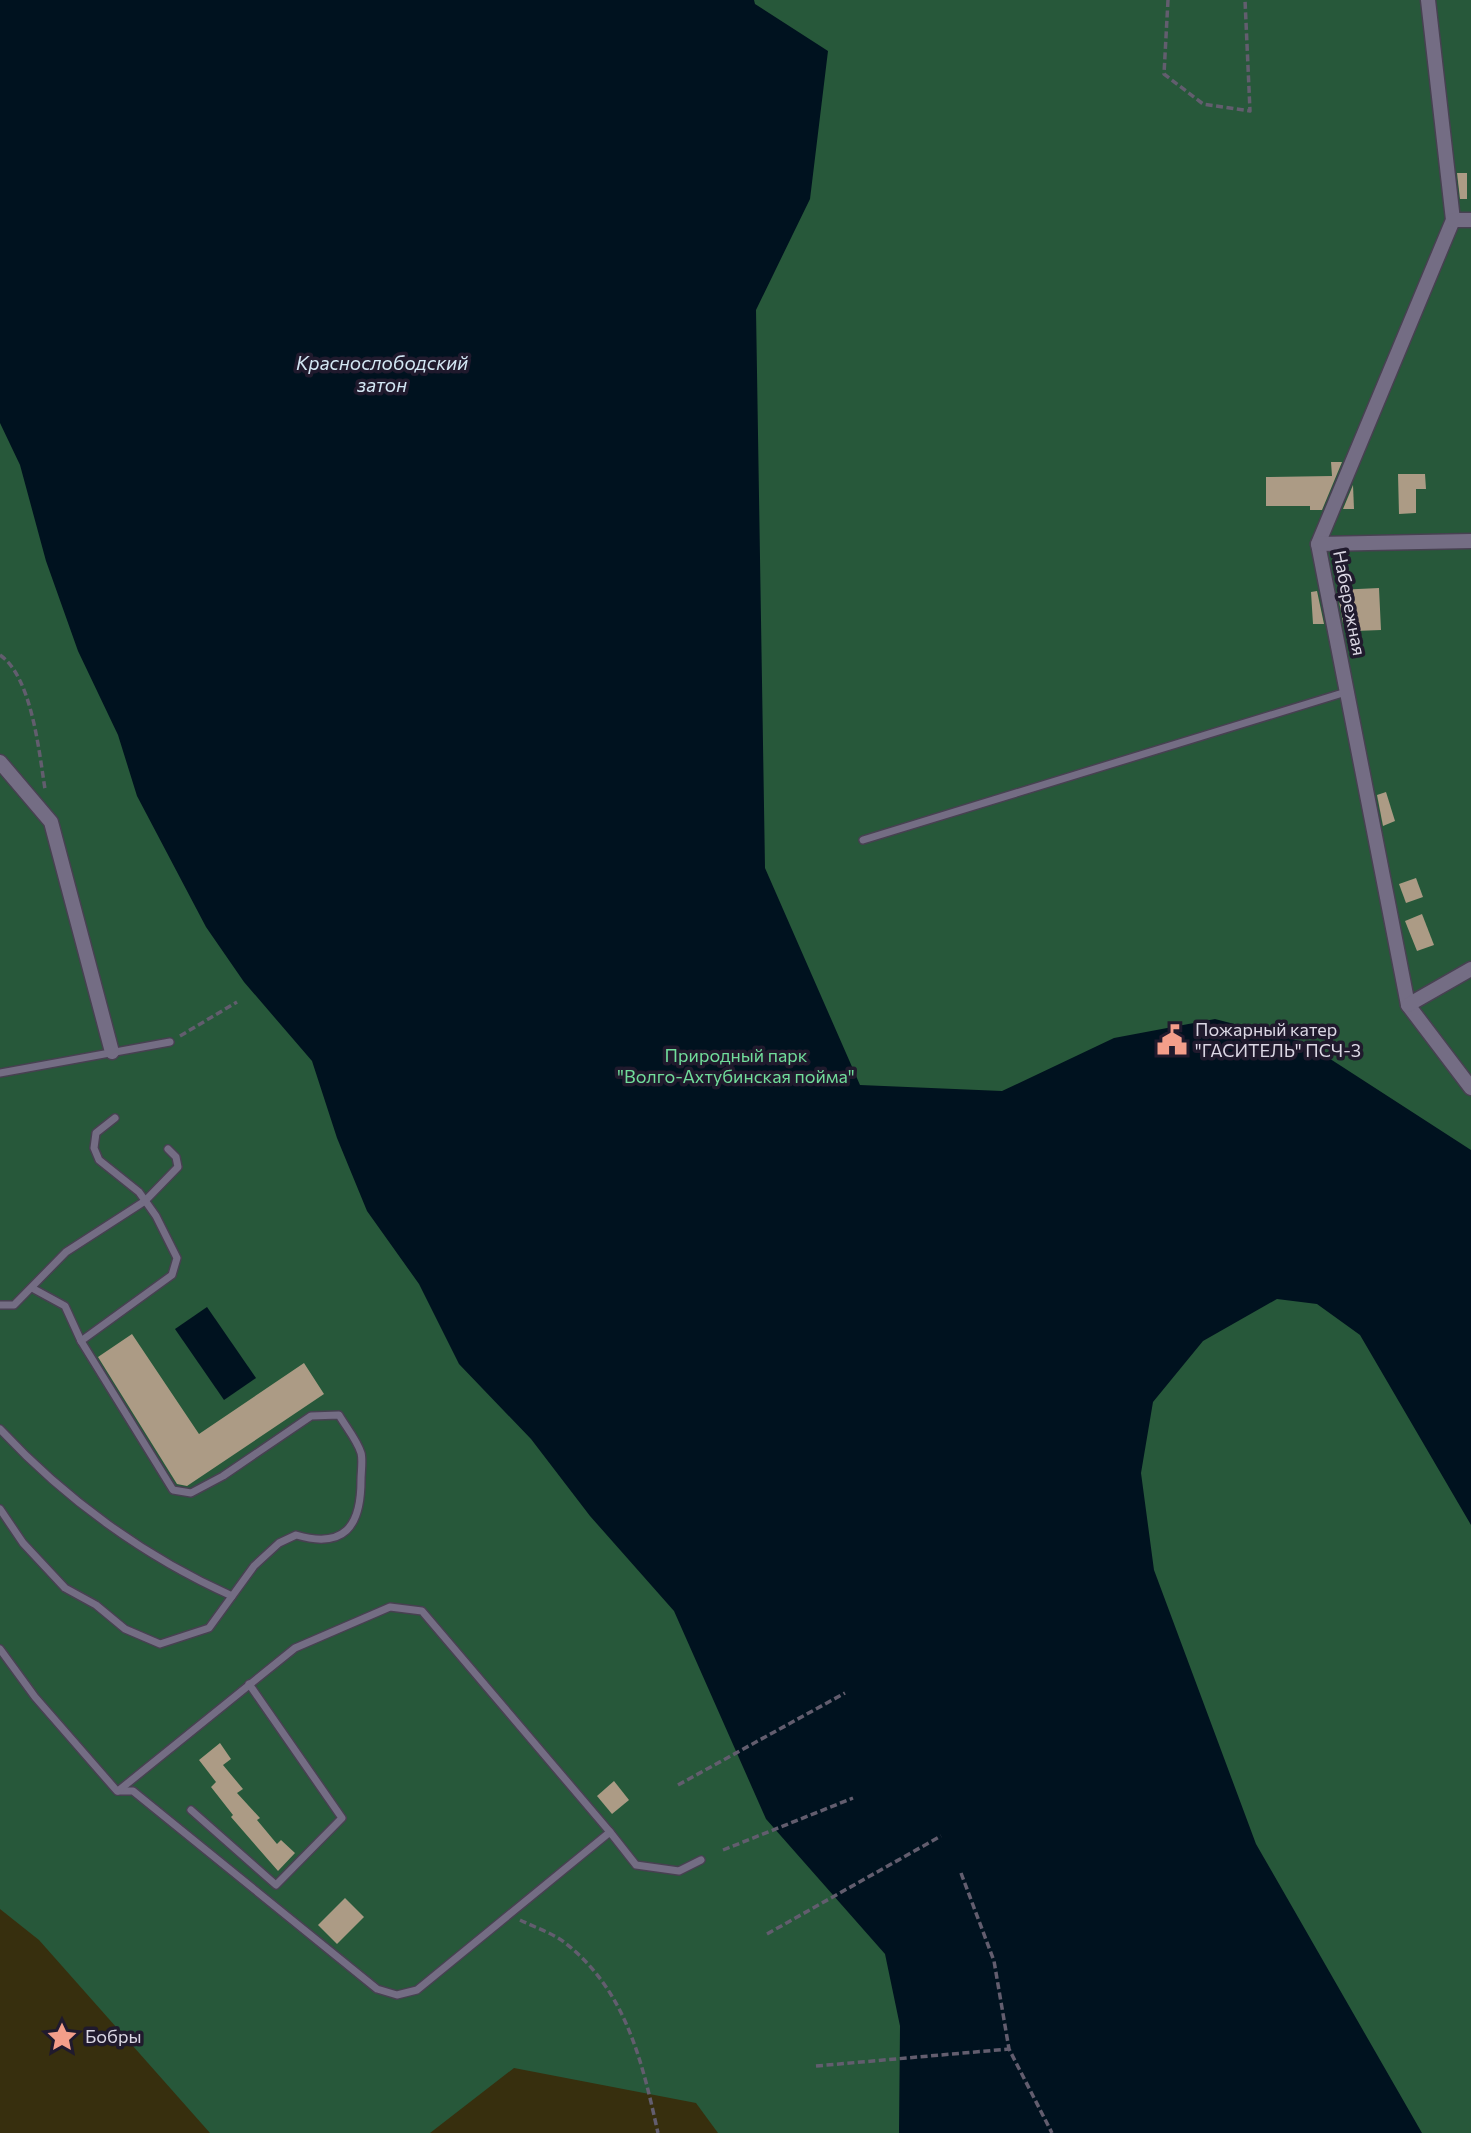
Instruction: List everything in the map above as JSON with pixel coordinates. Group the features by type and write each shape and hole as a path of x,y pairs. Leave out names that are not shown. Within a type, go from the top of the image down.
{"street":[{"name":"Набережная","path":"1428,0 1453,220 1318,544 1408,1005 1471,1088"},
{"path":"1453,220 1471,219"},
{"path":"1318,544 1471,541"},
{"path":"0,762 51,822 112,1052"},
{"path":"1408,1005 1471,970"}],"lane":[{"path":"863,840 1347,691"},
{"path":"0,1073 170,1042"},
{"path":"81,1341 172,1275 177,1258 139,1192 99,1160 94,1148 96,1133 115,1118"},
{"path":"0,1305 14,1306 66,1252 145,1201 178,1167 176,1157 168,1149"},
{"path":"0,1509 23,1543 65,1588 96,1605 125,1629 160,1644 209,1628 254,1566 279,1543 296,1535 318,1541 332,1540 351,1529 361,1501 361,1454 339,1415 311,1416 223,1476 191,1493 173,1490 81,1341 65,1306 32,1288"},
{"path":"0,1429 30,1461 89,1512 183,1574 232,1596"},
{"path":"117,1791 295,1648 390,1607 422,1611 636,1865 680,1871 701,1860"},
{"path":"0,1649 35,1697 117,1791 133,1791 377,1989 397,1995 417,1990 610,1832"},
{"path":"191,1811 276,1885 342,1818 250,1684"}],"path":[{"path":"1168,0 1164,74 1203,104 1250,111 1245,0"},
{"path":"0,655 10,662 32,716 51,822"},
{"path":"170,1042 237,1002"},
{"path":"678,1785 845,1693"},
{"path":"723,1850 853,1798"},
{"path":"767,1934 941,1836"},
{"path":"961,1873 994,1961 1009,2049 1052,2133"},
{"path":"509,1914 563,1941 603,1979 640,2052 658,2133"},
{"path":"816,2066 1009,2049"}],"green space":[{"name":"Природный парк \"Волго-Ахтубинская пойма\"","path":"0,0 1471,0 1471,2133 0,2133"}],"sand":[{"name":"Бобры","path":"0,1909 39,1940 210,2133 0,2133"},
{"path":"514,2068 696,2103 718,2133 430,2133"}],"water":[{"name":"Краснослободский затон","path":"0,0 754,0 755,4 828,51 810,199 756,310 765,868 860,1085 1002,1091 1114,1038 1215,1019 1304,1042 1471,1150 1471,1525 1360,1335 1317,1304 1277,1299 1203,1341 1153,1402 1141,1473 1154,1570 1256,1844 1422,2133 899,2133 900,2026 885,1954 766,1819 674,1611 590,1516 531,1439 459,1364 419,1284 367,1211 337,1138 312,1061 244,982 206,927 137,796 118,735 78,651 46,561 20,465 0,423"},
{"path":"207,1307 256,1378 224,1400 175,1329"}],"building":[{"path":"1457,173 1467,173 1467,199 1460,199"},
{"path":"1331,462 1342,462 1322,510 1310,510 1310,506 1266,506 1266,477 1332,476"},
{"path":"1398,474 1425,474 1426,489 1416,489 1416,513 1399,514"},
{"path":"1353,485 1354,509 1343,509"},
{"path":"1379,588 1381,630 1355,631 1355,622 1343,623 1337,590"},
{"path":"1317,591 1324,624 1313,624 1311,592"},
{"path":"1386,792 1395,821 1383,826 1377,795"},
{"path":"1416,878 1423,897 1406,903 1399,884"},
{"path":"1422,914 1434,945 1417,951 1405,921"},
{"path":"132,1334 199,1434 304,1363 324,1394 187,1486 177,1484 98,1357"},
{"path":"220,1743 231,1759 223,1765 243,1789 237,1793 260,1818 257,1820 277,1844 281,1840 295,1853 278,1871 231,1817 233,1815 211,1787 216,1782 199,1760"},
{"path":"614,1781 629,1800 612,1814 597,1796"},
{"path":"345,1898 364,1917 337,1944 318,1925"}],"place":[{"name":"Пожарный катер \"ГАСИТЕЛЬ\" ПСЧ-3","path":"1172,1040"},
{"name":"Бобры","path":"62,2037"}]}
